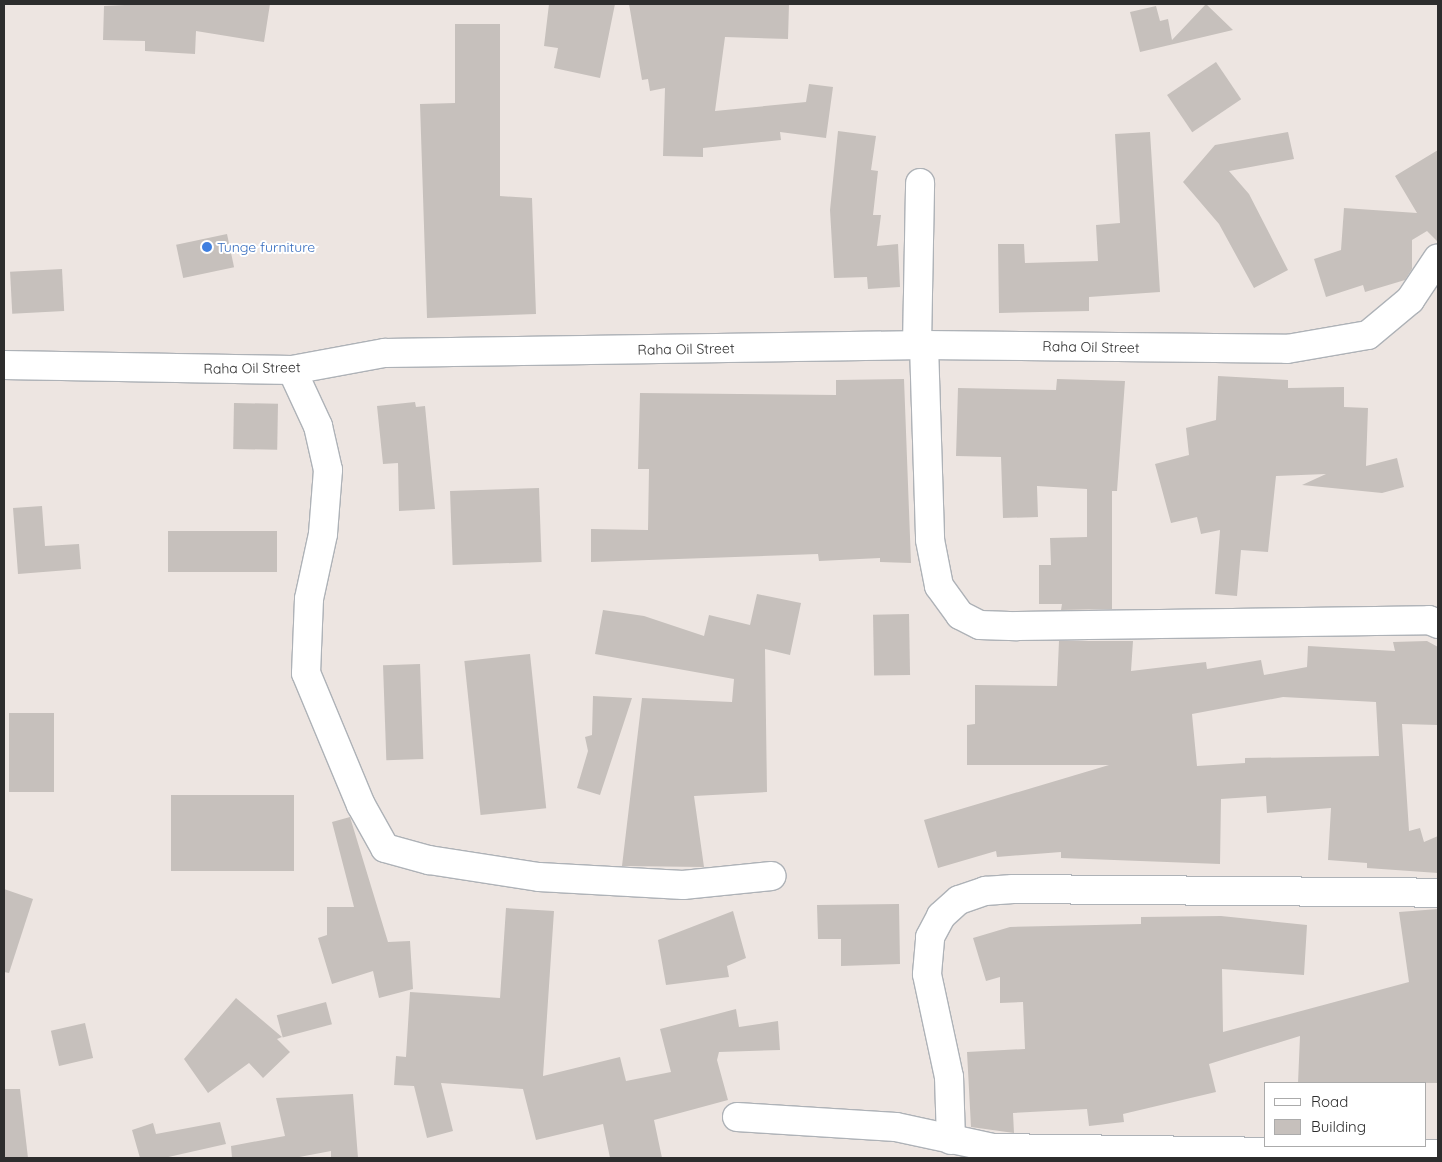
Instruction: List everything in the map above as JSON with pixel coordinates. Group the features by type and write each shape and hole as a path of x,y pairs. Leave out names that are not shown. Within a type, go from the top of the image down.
{"street":[{"path":"920,183 921,345 930,540 939,586 960,615 980,625 1017,626 1429,620 1438,624"},
{"name":"Raha Oil Street","path":"4,365 292,370 385,353 921,345 1287,350 1368,335 1410,300 1438,258"},
{"path":"292,370 318,426 328,470 323,534 309,599 306,673 361,805 385,848 429,860 539,877 683,885 772,876"},
{"path":"951,1140 949,1077 927,974 930,937 941,916 959,900 985,891 1013,889 1438,893"},
{"path":"737,1117 896,1127 993,1148 1438,1154"}],"building":[{"path":"145,4 270,4 264,42 196,31 195,54 145,51 145,41 103,40 104,6"},
{"path":"549,4 615,4 600,78 554,68 558,48 544,46"},
{"path":"629,4 789,4 788,39 725,37 715,111 806,102 809,84 833,87 826,138 780,132 781,140 703,148 703,157 663,156 665,88 650,91 648,79 642,80"},
{"path":"1206,4 1233,30 1140,52 1130,12 1156,6 1160,21 1168,19 1172,40"},
{"path":"455,24 500,24 500,196 532,198 536,314 427,318 420,104 455,103"},
{"path":"1216,62 1241,99 1192,132 1167,95"},
{"path":"838,131 876,136 871,170 878,171 873,215 881,215 877,246 898,244 900,287 868,289 867,277 834,278 830,210"},
{"path":"1150,132 1160,292 1089,297 1089,311 999,313 998,244 1024,244 1025,263 1098,261 1096,225 1120,223 1115,134"},
{"path":"1288,132 1294,159 1229,171 1249,194 1288,270 1254,288 1219,224 1183,182 1215,145"},
{"path":"1438,150 1438,242 1427,231 1412,240 1412,269 1405,280 1365,292 1363,285 1326,297 1314,259 1341,250 1344,208 1417,213 1395,176"},
{"path":"227,234 234,267 183,278 176,245"},
{"path":"62,269 64,311 12,314 10,272"},
{"path":"1218,376 1288,380 1288,388 1344,387 1344,407 1368,408 1366,466 1397,458 1404,487 1382,493 1302,485 1326,474 1276,476 1268,552 1241,550 1237,596 1215,594 1220,530 1201,534 1197,517 1171,523 1155,464 1189,455 1186,428 1216,420"},
{"path":"904,379 911,563 880,562 880,558 819,561 818,554 591,562 591,529 648,530 649,469 638,469 640,393 836,395 836,380"},
{"path":"1057,379 1125,381 1117,491 1112,491 1112,609 1061,610 1062,604 1039,604 1039,565 1051,565 1050,538 1087,537 1087,489 1037,486 1038,517 1003,518 1001,457 956,456 958,388 1056,390"},
{"path":"415,402 416,407 425,406 435,509 399,511 398,463 383,464 377,406"},
{"path":"234,403 278,404 277,450 233,449"},
{"path":"539,488 542,562 453,565 450,491"},
{"path":"42,506 45,546 79,544 81,569 18,574 13,508"},
{"path":"168,531 277,531 277,572 168,572"},
{"path":"757,594 801,603 790,655 765,649 767,792 694,796 704,867 622,866 642,698 732,702 734,679 595,654 603,610 644,616 704,636 709,615 750,625"},
{"path":"909,614 910,675 874,676 873,615"},
{"path":"1059,641 1133,641 1131,671 1206,662 1207,669 1261,660 1264,675 1307,667 1308,646 1395,651 1393,642 1427,641 1438,647 1438,725 1402,724 1409,831 1420,828 1424,842 1438,836 1438,873 1367,868 1367,863 1328,860 1331,808 1267,813 1266,796 1221,799 1220,864 1061,858 1061,852 997,857 996,851 938,868 924,820 1109,765 967,765 967,725 975,724 975,685 1057,686","holes":["1283,697 1376,702 1379,756 1245,758 1245,763 1197,766 1192,714"]},
{"path":"530,654 546,808 481,815 464,661"},
{"path":"420,664 423,759 386,760 383,665"},
{"path":"593,696 632,698 600,795 577,788 588,751 585,737 592,735"},
{"path":"9,713 54,713 54,792 9,792"},
{"path":"171,795 294,795 294,871 171,871"},
{"path":"350,817 388,942 410,941 413,989 379,998 373,971 332,984 318,938 327,935 327,907 354,907 332,822"},
{"path":"4,889 33,899 9,973 4,972"},
{"path":"899,904 900,964 841,966 841,939 818,939 817,905"},
{"path":"506,908 554,911 543,1076 620,1057 626,1081 671,1072 660,1029 736,1009 739,1027 778,1021 780,1050 719,1052 717,1060 728,1100 654,1120 662,1158 610,1158 603,1124 536,1140 523,1089 441,1083 453,1131 427,1138 414,1086 394,1085 396,1056 406,1057 410,992 500,998"},
{"path":"1438,909 1438,1083 1298,1082 1300,1036 1209,1064 1216,1092 1123,1114 1124,1122 1089,1126 1087,1109 1013,1113 1014,1133 971,1127 967,1052 1025,1049 1023,1002 1000,1003 1000,977 986,981 973,938 1010,927 1141,924 1141,917 1221,916 1307,925 1304,975 1222,969 1223,1032 1409,982 1399,912"},
{"path":"733,911 746,958 727,966 729,977 666,985 658,940"},
{"path":"236,998 282,1037 277,1039 290,1052 263,1078 249,1063 208,1093 184,1059"},
{"path":"326,1002 332,1024 283,1037 277,1015"},
{"path":"85,1023 93,1058 59,1066 51,1031"},
{"path":"4,1089 20,1089 28,1158 4,1158"},
{"path":"353,1094 358,1158 331,1158 331,1151 294,1158 232,1158 231,1146 285,1136 276,1098"},
{"path":"220,1122 226,1144 164,1158 140,1158 132,1130 153,1123 156,1134"}],"place":[{"name":"Tunge furniture","path":"207,247"}]}
